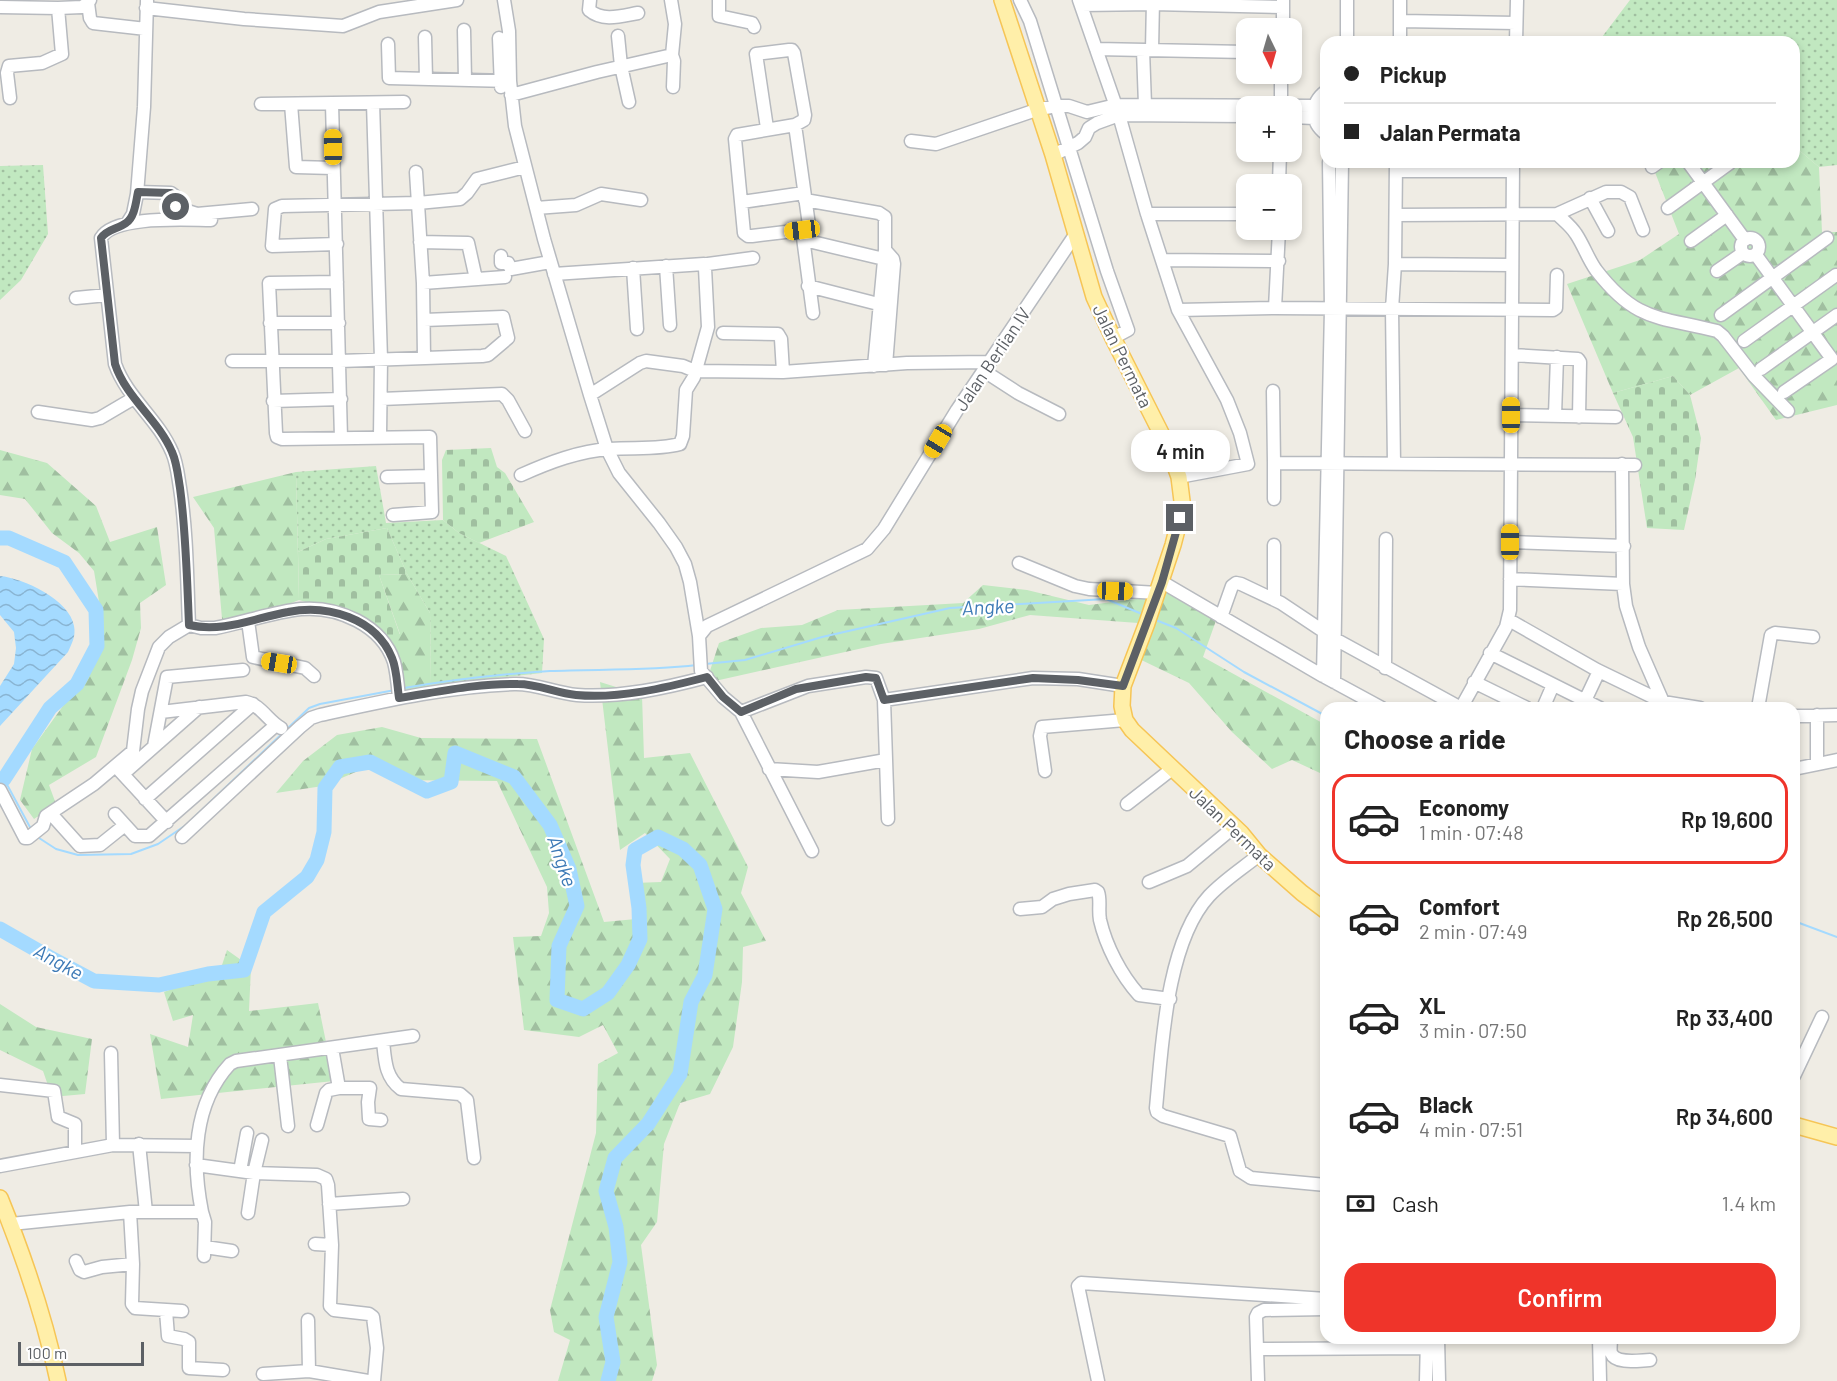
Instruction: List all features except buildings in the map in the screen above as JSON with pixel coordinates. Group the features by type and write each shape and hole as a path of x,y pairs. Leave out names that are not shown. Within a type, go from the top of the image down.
{"main road":[{"name":"Jalan Permata","path":"1002,0 1039,109 1088,282 1113,338 1169,449 1179,477 1182,501 1180,518 1158,592 1123,686 1122,706 1125,720 1132,730 1234,827 1260,855 1302,893 1320,906"},
{"path":"1800,1127 1837,1137"},
{"path":"0,1198 34,1291 53,1354 58,1381"}],"street":[{"path":"128,222 133,214 138,192 144,106 146,4 244,19 343,26 379,12 457,0"},
{"path":"504,0 509,31 506,86"},
{"path":"590,0 589,10 602,17 614,18 638,13"},
{"path":"671,0 675,24 672,55 674,61 673,87"},
{"path":"719,0 719,16 752,23 754,27"},
{"path":"1020,0 1030,21 1128,330 1113,338"},
{"path":"1347,0 1347,36"},
{"path":"1400,0 1400,36"},
{"path":"1516,36 1517,0"},
{"path":"89,2 90,18 93,22 146,29"},
{"path":"0,7 82,7 89,2"},
{"path":"1145,105 1147,50 1153,2"},
{"path":"1179,477 1248,464 1240,433 1227,400 1178,310 1147,214 1118,110 1082,3 1283,4"},
{"path":"10,98 7,73 9,66 42,63 62,54 58,8"},
{"path":"1401,21 1516,23"},
{"path":"464,30 465,80"},
{"path":"618,36 621,66 629,102"},
{"path":"425,37 426,79"},
{"path":"499,38 514,126 552,268 607,449 628,486 676,547 690,582 704,674 723,697 741,712 812,851"},
{"path":"388,44 389,78 465,80 506,86 672,55"},
{"path":"1096,49 1236,52"},
{"path":"767,128 756,54 792,50 805,115 804,120 795,125 767,128 735,137 744,233 748,236 803,235 885,255 893,259 894,264 885,305 880,365"},
{"path":"1320,96 1314,112 1320,129"},
{"path":"261,105 404,102"},
{"path":"373,103 381,359 380,436"},
{"path":"291,104 296,167 333,168"},
{"path":"332,104 341,438"},
{"path":"911,141 936,144 1039,109 1057,106 1069,106 1087,112 1145,105 1236,106"},
{"path":"1053,155 1085,137 1092,126 1118,110 1236,116"},
{"path":"1302,110 1314,112"},
{"path":"1302,115 1314,112"},
{"path":"795,125 809,225 803,235 813,313"},
{"path":"337,244 272,246 274,212 278,207 459,199 467,193 477,179 525,167"},
{"path":"1329,168 1336,309"},
{"path":"1329,679 1336,309 1342,168"},
{"path":"1394,464 1392,309 1396,168"},
{"path":"1464,702 1509,620 1513,168"},
{"path":"1692,168 1727,215 1750,256 1756,255 1832,358 1784,392"},
{"path":"1668,208 1723,168"},
{"path":"416,172 423,283 424,358"},
{"path":"138,192 171,193 175,196 176,207 197,214 252,209"},
{"path":"1396,215 1557,214 1605,192 1626,193 1630,196 1642,230"},
{"path":"536,208 576,205 601,194 641,200"},
{"path":"742,202 805,196 883,215 886,220 885,255"},
{"path":"1590,198 1608,231"},
{"path":"1068,212 1089,212"},
{"path":"1147,214 1236,214"},
{"path":"1557,214 1576,235 1596,270 1635,309 1660,320 1717,331 1724,336 1772,397 1788,411"},
{"path":"1691,241 1727,215"},
{"path":"189,625 183,512 177,470 163,435 120,378 115,364 101,238 104,233 128,222 211,219"},
{"name":"Jalan Berlian IV","path":"699,636 707,626 867,549 884,529 957,410 1075,235"},
{"path":"1720,315 1827,238"},
{"path":"1275,308 1279,240"},
{"path":"420,242 468,243 476,279"},
{"path":"1717,271 1744,246"},
{"path":"501,256 501,263 508,263 511,269 633,268 701,264 703,323"},
{"path":"521,475 561,458 607,449 680,444 683,435 686,390 694,377 708,327 705,267 708,264 753,258"},
{"path":"1162,260 1279,261"},
{"path":"1395,264 1512,265"},
{"path":"666,266 670,326"},
{"path":"633,268 638,328"},
{"path":"1178,310 1275,308 1555,310 1557,275"},
{"path":"1744,341 1836,275"},
{"path":"423,283 505,277"},
{"path":"337,282 269,283 276,433 279,439 430,436 432,512 393,515"},
{"path":"808,286 885,305"},
{"path":"76,298 107,295"},
{"path":"1761,369 1837,315"},
{"path":"232,361 340,361 485,356 508,338 503,317 424,320"},
{"path":"270,323 339,323"},
{"path":"723,333 778,334 781,339 783,372"},
{"path":"1512,355 1580,360 1579,417"},
{"path":"1555,416 1557,357"},
{"path":"590,395 640,363 652,362 683,366 695,371 783,372 943,361 987,366 1018,393 1059,414"},
{"path":"1273,391 1274,499"},
{"path":"381,399 502,394 508,400 525,431"},
{"path":"38,412 92,420 100,418 134,398"},
{"path":"273,401 341,399"},
{"path":"1511,415 1616,417"},
{"path":"1274,463 1628,464 1623,584 1631,625 1664,702"},
{"path":"387,477 430,476"},
{"path":"1385,668 1386,539"},
{"path":"1510,542 1623,546"},
{"path":"1274,545 1274,599"},
{"path":"1019,564 1075,586 1089,589 1158,592 1221,617 1371,702"},
{"path":"1510,579 1623,584"},
{"path":"1221,617 1232,586 1236,583 1274,599 1385,668 1450,702"},
{"path":"0,790 25,838 33,835 45,823 45,816 86,790 133,751 142,691 159,647 169,637 189,625 215,628 302,609 340,614 359,621 379,635 395,665 399,695"},
{"path":"1509,620 1659,702"},
{"path":"248,621 253,657 305,668 314,676"},
{"path":"1759,702 1771,635 1775,633 1813,637"},
{"path":"1490,653 1553,685 1580,702"},
{"path":"154,746 167,677 243,669"},
{"path":"1584,702 1599,671"},
{"path":"115,814 135,836 149,836 286,730 320,715 399,695 514,684 528,684 575,695 607,694 670,687 704,674"},
{"path":"741,712 796,689 866,677 876,678 884,700 888,819"},
{"path":"884,700 1033,678 1078,680 1123,686"},
{"path":"1474,682 1515,702"},
{"path":"1545,702 1553,685"},
{"path":"161,712 246,702 253,704 286,730"},
{"path":"145,799 253,704"},
{"path":"167,822 121,772 199,707"},
{"path":"1817,715 1817,763"},
{"path":"1800,716 1837,715"},
{"path":"1045,771 1040,736 1042,727 1125,720"},
{"path":"182,837 286,730"},
{"path":"769,769 818,772 886,760"},
{"path":"1800,767 1837,760"},
{"path":"1127,804 1172,769"},
{"path":"53,816 80,846 100,845 125,825"},
{"path":"1149,882 1187,866 1234,827"},
{"path":"1260,855 1209,896 1189,928 1179,955 1170,999 1163,1038 1156,1108 1159,1114 1230,1136 1240,1171 1251,1178 1320,1184"},
{"path":"1020,909 1042,907 1053,899 1095,890 1098,892 1100,918 1108,944 1120,969 1139,995 1170,999"},
{"path":"1800,1063 1822,1017"},
{"path":"232,1251 205,1251 205,1222 196,1165 196,1146 206,1104 230,1064 236,1061 413,1036"},
{"path":"383,1041 385,1065 389,1077 401,1089 460,1094 467,1100 474,1158"},
{"path":"332,1048 339,1088"},
{"path":"111,1053 113,1145"},
{"path":"280,1056 288,1126"},
{"path":"0,1085 54,1090 58,1117 75,1124 75,1151"},
{"path":"317,1125 326,1093 328,1090 339,1088 370,1088 369,1119 381,1120"},
{"path":"240,1171 247,1133"},
{"path":"248,1213 262,1140"},
{"path":"139,1144 146,1212"},
{"path":"0,1166 113,1145 196,1146"},
{"path":"196,1165 254,1173 323,1176 328,1185 332,1245 330,1306 334,1310 369,1314 373,1317 377,1338 374,1381"},
{"path":"329,1204 403,1199"},
{"path":"130,1212 133,1307 182,1311"},
{"path":"11,1224 130,1212 202,1212"},
{"path":"315,1244 332,1245"},
{"path":"76,1261 80,1270 84,1272 102,1267 133,1264"},
{"path":"1098,1381 1079,1293 1078,1286 1081,1283 1320,1299"},
{"path":"1258,1381 1256,1317 1261,1311 1320,1309"},
{"path":"166,1311 168,1336 189,1342 189,1368 205,1375 223,1370"},
{"path":"308,1320 309,1371"},
{"path":"1257,1349 1399,1344"},
{"path":"1426,1381 1427,1344"},
{"path":"1438,1344 1439,1381"},
{"path":"1599,1344 1600,1381"},
{"path":"1611,1344 1611,1353 1615,1358 1650,1360"},
{"path":"263,1374 309,1371 368,1381"}],"green space":[{"path":"1630,0 1837,0 1837,165 1819,167 1800,151 1800,36 1603,36"},
{"path":"1800,151 1819,167 1822,232 1837,232 1837,405 1776,420 1739,368 1690,395 1673,376 1613,393 1567,284 1640,260 1679,234 1653,168 1800,168"},
{"path":"43,165 48,234 21,280 0,300 0,166"},
{"path":"1673,376 1690,395 1701,438 1684,530 1647,528 1633,437 1613,393"},
{"path":"491,448 497,467 505,473 534,522 479,543 459,533 443,520 442,460 446,450"},
{"path":"0,450 47,463 96,506 110,542 157,527 166,585 140,603 141,628 132,660 96,757 49,785 56,804 34,819 20,800 32,749 91,667 102,620 94,571 79,553 52,533 25,499 0,495"},
{"path":"376,466 386,523 443,520 459,533 506,556 544,639 542,673 431,685 430,613 407,574 387,528 326,539 298,552 296,472"},
{"path":"296,472 299,600 223,630 214,528 193,497"},
{"path":"387,528 407,574 379,575 400,635 382,635 360,618 299,600 298,552 326,539"},
{"path":"407,574 430,613 431,685 417,697 401,699 382,635 400,634 379,575"},
{"path":"1155,577 1218,615 1203,657 1320,722 1320,773 1292,760 1272,769 1232,732 1189,683 1131,655 1138,623 1030,615 979,629 881,644 706,683 719,643 761,628 802,625 838,610 963,603 983,585 1027,590 1089,605 1144,598"},
{"path":"600,682 642,695 644,758 690,753 748,867 741,893 766,941 743,947 742,982 733,1047 710,1094 680,1103 664,1144 657,1222 641,1245 657,1365 652,1381 558,1381 570,1340 554,1332 550,1310 596,1133 598,1064 618,1053 603,1025 579,1037 524,1030 513,937 541,936 549,913 547,887 497,781 390,780 372,765 323,786 276,793 303,761 337,735 382,727 421,738 537,739 604,922 636,919 634,883 661,882 670,859 645,833 620,850"},
{"path":"227,950 251,967 249,1011 318,1003 334,1081 161,1099 150,1034 188,1047 193,1015 173,1021 164,992 220,971"},
{"path":"0,1004 36,1027 92,1039 85,1094 52,1097 43,1071 0,1050"}],"water":[{"path":"0,576 21,581 55,599 71,616 74,630 68,652 0,726 0,686 14,664 16,648 14,632 0,615"}],"waterway":[{"name":"Angke","path":"0,538 9,538 64,562 96,610 97,646 77,684 50,708 4,779 0,781"},
{"name":"Angke","path":"705,664 745,660 822,637 950,608 1106,599 1142,614"},
{"name":"Angke","path":"1153,619 1176,628 1244,672 1320,713"},
{"name":"Angke","path":"404,688 532,672 697,665"},
{"name":"Angke","path":"36,836 56,849 78,855 131,854 158,844 186,825 309,708 395,690"},
{"name":"Angke","path":"0,929 94,981 159,985 208,974 244,970 264,912 307,877 317,860 324,832 325,788 340,767 370,762 427,791 451,782 455,753 514,777 550,825 569,869 577,906 559,946 557,1000 583,1009 608,993 628,965 640,939 639,908 633,865 635,850 658,837 683,849 700,865 715,909 705,975 691,1002 680,1074 648,1124 615,1158 606,1191 616,1227 620,1262 606,1317 613,1362 608,1381"},
{"name":"Angke","path":"4,779 31,829"},
{"name":"Angke","path":"1800,923 1837,937"}],"route":[{"path":"176,207 175,196 171,193 138,192 133,214 128,222 104,233 101,238 115,364 120,378 163,435 177,470 183,512 189,625 215,628 302,609 340,614 359,621 379,635 395,665 399,698 514,684 528,684 575,695 607,694 670,687 707,677 723,697 741,712 796,689 866,677 876,678 884,700 1033,678 1078,680 1123,686 1162,582 1180,518"}]}
